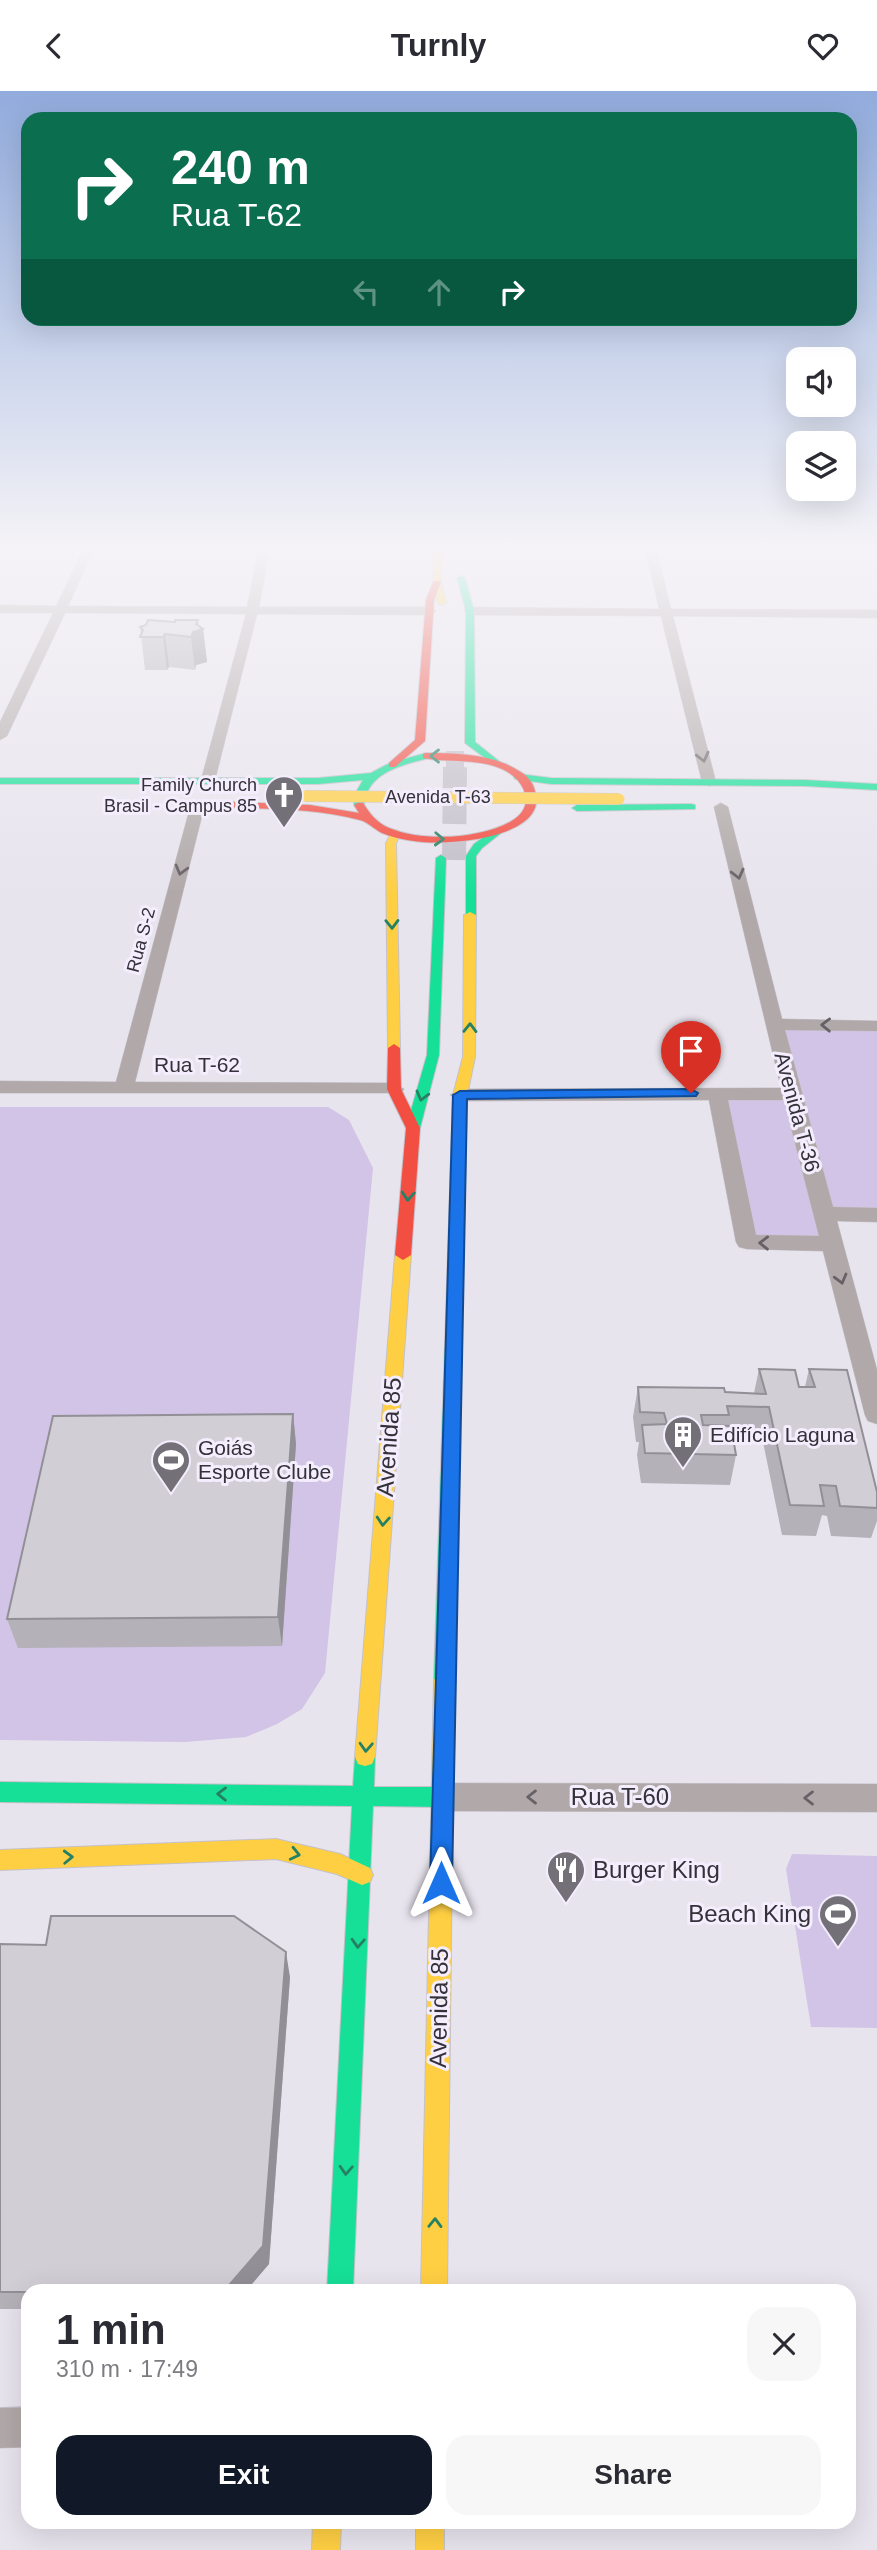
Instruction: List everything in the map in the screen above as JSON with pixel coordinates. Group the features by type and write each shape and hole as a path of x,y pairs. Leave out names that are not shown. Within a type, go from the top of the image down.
{"main road":[{"path":"368,818 359,806 358,793 373,776 392,765 420,741 426,663"},
{"path":"455,742 456,663"},
{"path":"470,663 470,743 531,788 534,801 523,819"},
{"path":"392,765 426,756 461,757 498,764"},
{"name":"Avenida T-63","path":"0,782 318,781 373,776"},
{"name":"Avenida T-63","path":"519,777 551,781 828,784 876,792"},
{"name":"Avenida T-63","path":"0,782 46,786 307,793"},
{"path":"835,801 876,792"},
{"name":"Avenida T-63","path":"0,798 27,795 307,793 618,795 876,792"},
{"name":"Avenida T-63","path":"618,795 732,805"},
{"name":"Avenida T-63","path":"191,804 310,808 368,818 396,833"},
{"path":"413,1128 394,1089 391,843 396,833 446,839 496,832 537,811 549,809 732,805"},
{"name":"Avenida 85","path":"460,1095 469,1057 471,856 478,846 496,832"},
{"name":"Avenida 85","path":"340,2284 362,1875 363,1795 413,1128 433,1055 447,859 455,1054 460,1095 441,1797 434,2284"},
{"name":"Rua T-60","path":"0,1792 441,1797"},
{"path":"0,1860 276,1849 340,1864 362,1875"},
{"path":"326,2550 327,2529"},
{"path":"429,2550 430,2529"}],"street":[{"path":"0,736 34,663"},
{"path":"208,780 239,663"},
{"path":"679,663 709,782"},
{"name":"Rua S-2","path":"124,1087 191,804"},
{"name":"Avenida T-36","path":"732,805 774,1024 877,1415"},
{"path":"774,1024 877,1025"},
{"name":"Rua T-62","path":"0,1087 394,1089"},
{"path":"717,1093 747,1242 832,1244"},
{"path":"460,1095 794,1094"},
{"path":"824,1214 877,1215"},
{"name":"Rua T-60","path":"441,1797 877,1798"},
{"path":"0,2428 21,2427"}],"shaded area":[{"path":"777,1026 877,1026 877,1209 831,1208"},
{"path":"727,1099 786,1099 820,1237 754,1236"},
{"name":"Goiás Esporte Clube","path":"0,1107 328,1107 349,1120 373,1168 325,1673 302,1709 277,1724 246,1737 185,1742 0,1740"},
{"name":"Beach King","path":"792,1854 877,1856 877,2028 811,2027 786,1869"}],"building":[{"path":"759,1369 795,1370 799,1387 815,1387 809,1369 847,1370 877,1492 877,1508 840,1506 836,1486 820,1485 824,1506 790,1505 769,1407 727,1406 729,1415 701,1415 703,1425 731,1426 736,1455 645,1453 642,1425 667,1424 664,1413 640,1412 638,1387 724,1388 725,1392 766,1394"},
{"path":"293,1414 278,1617 7,1619 53,1416"},
{"path":"51,1916 234,1916 286,1952 263,2246 230,2284 21,2284 21,2292 0,2292 0,1944 46,1945"}],"tunnel":[{"path":"455,742 455,767"},
{"path":"454,860 455,767"}],"traffic: fast":[{"path":"470,663 470,743 497,764"},
{"path":"359,805 360,794 373,776 393,765 426,756"},
{"path":"0,781 318,781 373,776"},
{"path":"519,777 551,781 805,783 877,787"},
{"path":"577,808 691,807"},
{"path":"470,915 471,856 478,846 496,833"},
{"path":"413,1128 433,1055 441,858"},
{"path":"444,1680 454,1315"},
{"path":"340,2284 365,1757"},
{"path":"0,1792 441,1797"}],"traffic: slow":[{"path":"305,796 619,799"},
{"path":"394,1048 391,843 396,833"},
{"path":"454,1315 460,1095 469,1057 470,915"},
{"path":"365,1757 403,1255"},
{"path":"434,2284 444,1680"},
{"path":"0,1860 276,1849 340,1864 362,1875"},
{"path":"326,2550 327,2529"},
{"path":"430,2529 430,2550"}],"traffic: jam":[{"path":"392,765 420,741 426,663"},
{"path":"359,805 368,820 385,830 431,839 480,835 501,830 516,823 529,808 532,797 528,784 519,774 489,762 426,756"},
{"path":"211,804 310,808 368,818"},
{"path":"394,1048 394,1089 413,1128 403,1255"}],"place":[{"name":"Family Church Brasil - Campus 85","path":"284,829"},
{"name":"Edifício Laguna","path":"683,1469"},
{"name":"Goiás Esporte Clube","path":"171,1494"},
{"name":"Burger King","path":"566,1904"},
{"name":"Beach King","path":"838,1948"}],"route":[{"path":"441,1883 460,1095 691,1093"}]}
